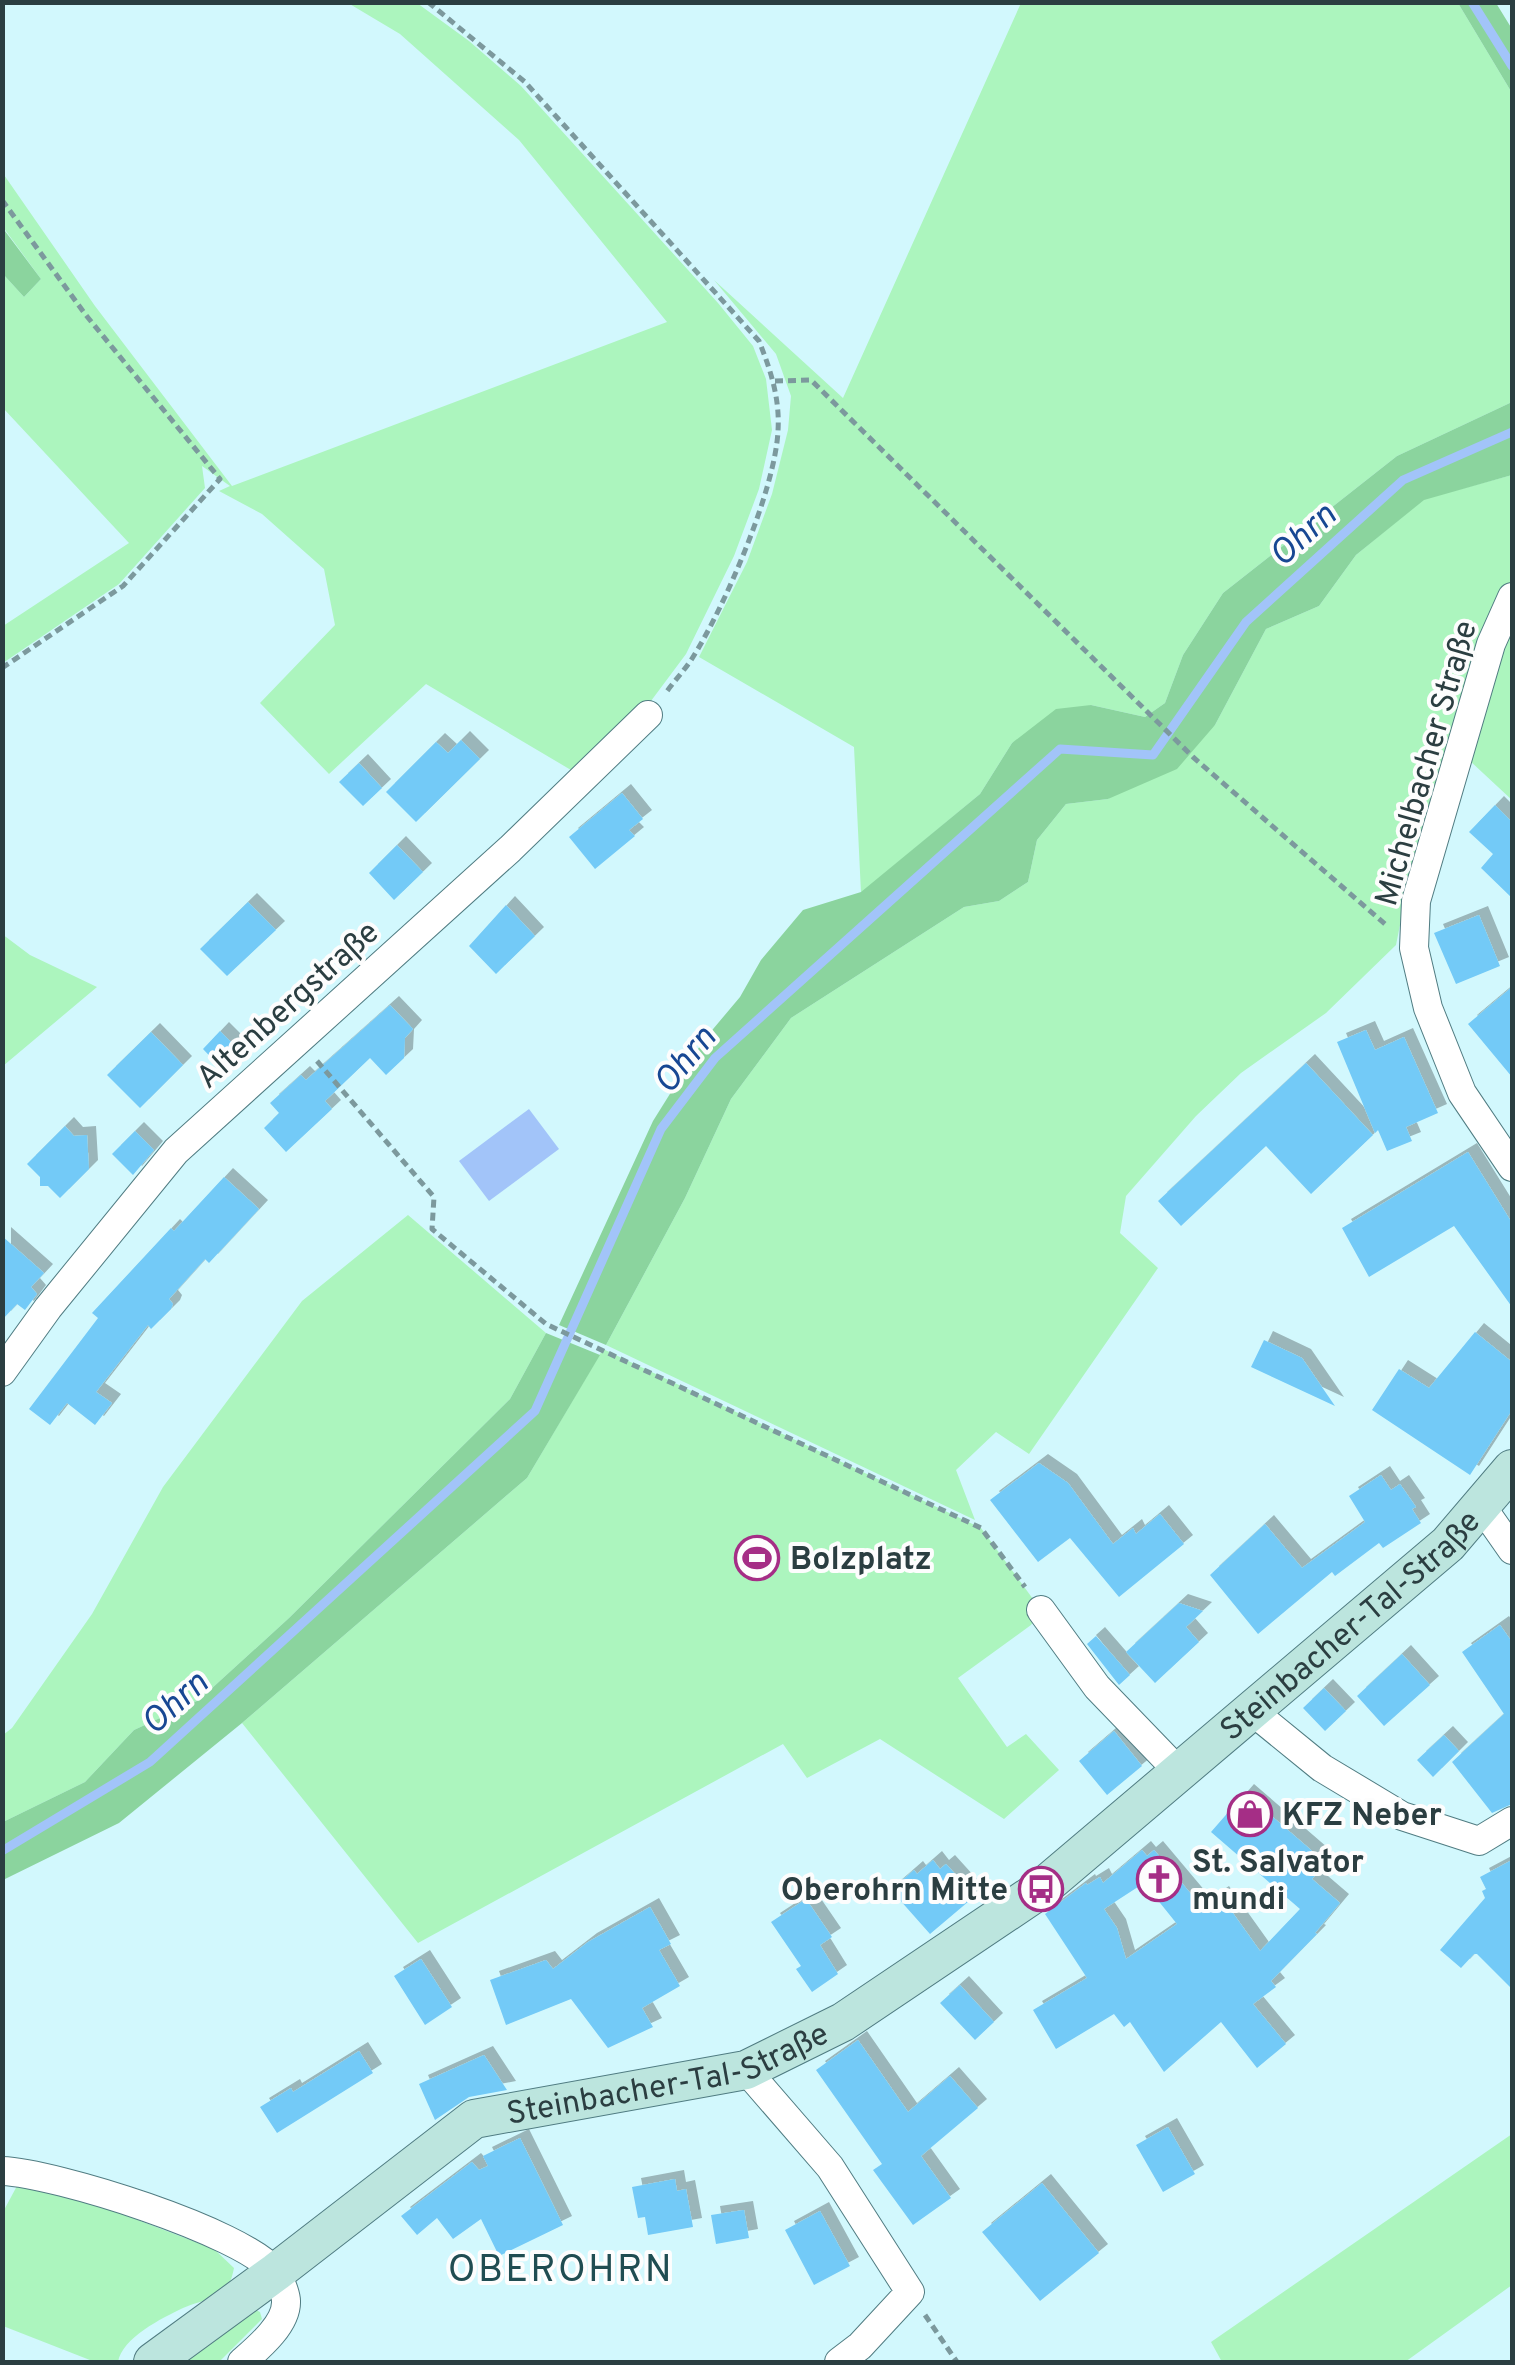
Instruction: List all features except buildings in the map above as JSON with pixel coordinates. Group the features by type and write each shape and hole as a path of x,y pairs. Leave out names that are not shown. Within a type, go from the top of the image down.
{"main road":[{"name":"Steinbacher-Tal-Straße","path":"152,2362 474,2119 746,2070 843,2022 1041,1889 1448,1544 1512,1469"}],"street":[{"name":"Michelbacher Straße","path":"1512,596 1491,644 1416,901 1414,948 1428,1008 1462,1093 1512,1167"},
{"name":"Altenbergstraße","path":"2,1372 48,1308 176,1151 510,849 648,715"},
{"path":"1482,1507 1512,1550"},
{"path":"1040,1610 1097,1688 1178,1772"},
{"path":"1252,1712 1322,1768 1402,1816 1478,1840 1512,1821"},
{"path":"746,2070 830,2167 910,2292 860,2346 839,2362"},
{"path":"2,2170 89,2187 159,2213 241,2246 276,2272 286,2301 281,2318 242,2362"}],"path":[{"path":"428,2 526,82 759,341 775,381 778,433 765,494 740,562 694,656 648,715"},
{"path":"2,200 85,314 220,480 123,586 2,668"},
{"path":"775,381 810,380 1193,757 1414,948"},
{"path":"297,1039 434,1197 432,1228 546,1324 981,1528 1040,1610"},
{"path":"910,2292 957,2362"}],"green space":[{"path":"348,3 417,3 521,86 718,303 753,346 766,379 772,430 759,489 734,556 686,654 645,709 576,773 426,684 329,774 260,703 335,625 324,569 262,514 219,491 230,486 202,466 205,488 119,584 3,663 3,626 129,543 3,408 3,274 24,297 41,279 3,227 2,172 95,306 232,486 667,322 519,140 400,34"},
{"path":"1021,3 1458,3 1512,93 1512,402 1397,456 1223,593 1183,655 1165,703 1145,717 1091,705 1012,743 980,794 861,893 854,747 699,657 747,562 772,494 788,430 791,396 776,354 714,280 843,398"},
{"path":"1458,3 1496,3 1512,29 1512,93"},
{"path":"2,227 41,279 24,297 3,274"},
{"path":"1512,402 1512,475 1424,500 1356,555 1319,606 1266,629 1215,725 1177,769 1108,799 1066,804 1037,840 1028,882 999,901 964,907 791,1018 731,1099 685,1198 606,1345 559,1325 653,1121 703,1041 740,997 761,960 803,910 861,892 980,794 1012,743 1056,709 1091,705 1145,717 1165,703 1183,655 1223,593 1397,456"},
{"path":"1512,475 1512,582 1498,602 1405,900 1396,945 1326,1013 1241,1073 1196,1116 1126,1196 1120,1233 1158,1268 1029,1454 996,1432 956,1470 975,1520 606,1345 685,1198 731,1099 791,1018 964,907 999,901 1028,882 1037,840 1066,804 1108,799 1215,725 1266,629 1319,606 1356,555 1424,499"},
{"path":"1512,623 1512,800 1469,760"},
{"path":"2,934 30,955 97,987 3,1066"},
{"path":"408,1215 546,1333 510,1399 289,1618 199,1700 134,1730 85,1782 3,1822 3,1735 12,1728 92,1614 163,1487 302,1301"},
{"path":"546,1333 600,1355 527,1478 242,1723 119,1823 3,1880 3,1822 85,1782 134,1730 199,1700 289,1618 510,1399"},
{"path":"603,1349 981,1528 1041,1610 1031,1625 958,1678 1007,1747 1026,1734 1059,1770 1004,1819 880,1739 807,1778 783,1744 418,1943 242,1723 527,1478"},
{"path":"1512,2134 1512,2285 1405,2362 1222,2362 1211,2342"},
{"path":"18,2184 80,2198 214,2249 234,2268 231,2280 216,2297 183,2308 144,2330 127,2345 118,2362 95,2362 3,2326 3,2212"},
{"path":"254,2309 262,2319 219,2362 180,2362"}],"water":[{"path":"529,1109 559,1149 489,1201 459,1161"}],"waterway":[{"path":"1472,2 1512,66"},
{"name":"Ohrn","path":"2,1851 150,1762 535,1411 661,1129 715,1058 1060,749 1153,755 1246,622 1403,480 1512,432"}],"place":[{"name":"Bolzplatz","path":"757,1558"},
{"name":"KFZ Neber","path":"1250,1814"},
{"name":"St. Salvator mundi","path":"1159,1879"},
{"name":"Oberohrn Mitte","path":"1041,1889"}],"district":[{"name":"OBEROHRN","path":"561,2268"}]}
